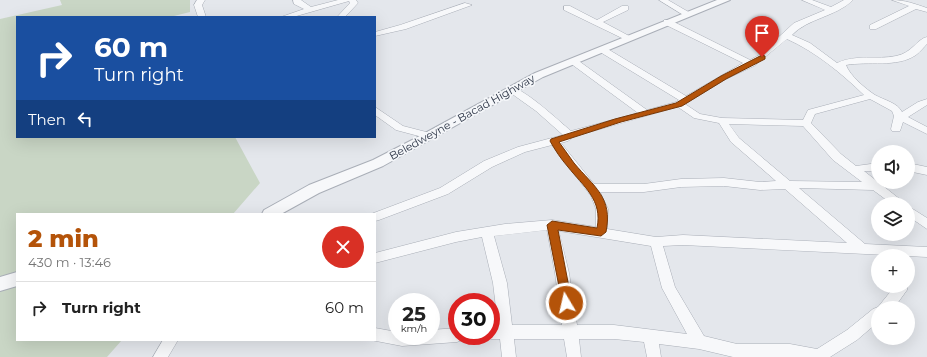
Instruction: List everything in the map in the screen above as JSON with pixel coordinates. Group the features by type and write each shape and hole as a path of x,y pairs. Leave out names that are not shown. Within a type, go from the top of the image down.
{"street":[{"path":"202,16 199,2 205,0"},
{"path":"297,0 297,2 310,10"},
{"path":"289,16 346,0"},
{"path":"342,16 354,3 352,0"},
{"path":"376,34 404,27 468,5 460,0"},
{"path":"663,0 688,14"},
{"name":"Beledweyne - Bacad Highway","path":"271,213 314,189 378,163 430,136 511,89 573,61 725,0"},
{"path":"806,0 831,10"},
{"path":"376,217 444,191 488,164 522,149 564,139 569,135 646,114 682,102 707,89 723,77 751,64 762,57 778,41 787,36 797,25 831,10 849,0"},
{"path":"896,0 927,10"},
{"path":"873,27 916,6"},
{"path":"567,8 629,38"},
{"path":"596,23 625,8"},
{"path":"667,22 751,64"},
{"path":"787,36 807,45 844,71 871,96 896,110 900,117 927,131"},
{"path":"844,71 841,64 859,60 897,59 913,54 916,49 927,39"},
{"path":"603,50 682,102 697,116 722,121 806,123 822,143 871,182"},
{"path":"573,61 646,114"},
{"path":"511,89 539,109 569,135"},
{"path":"806,123 811,112 871,96"},
{"path":"896,129 900,117 927,102"},
{"path":"376,111 400,128 430,136"},
{"path":"722,121 735,140 862,249"},
{"path":"554,141 571,165 592,188 602,205 604,220 601,232"},
{"path":"854,170 871,167"},
{"path":"915,168 927,170"},
{"path":"592,188 644,188 681,183 724,182 760,186 871,186"},
{"path":"880,189 891,197"},
{"path":"915,215 927,224"},
{"path":"376,258 456,236 487,233 505,229 552,225 601,232 628,239 656,242 683,240 871,250"},
{"path":"552,225 574,357"},
{"path":"487,233 500,283 509,357"},
{"path":"656,242 669,288 699,342"},
{"path":"915,252 927,252"},
{"path":"0,284 16,279"},
{"path":"500,331 571,333 614,332 651,338 699,342 738,354 790,351 819,356 852,335 871,319"},
{"path":"376,335 402,339 448,336"},
{"path":"651,338 654,357"},
{"path":"160,357 170,341"}],"green space":[{"path":"60,0 190,0 190,12 174,16 16,16 16,138 236,138 260,183 234,213 16,213 16,341 121,341 107,357 0,357 0,19 62,5"}],"route":[{"path":"566,303 562,273 552,225 601,232 604,220 602,205 592,188 571,165 554,141 564,139 569,135 618,120 646,114 679,104 707,89 723,77 751,64 762,57"}]}
